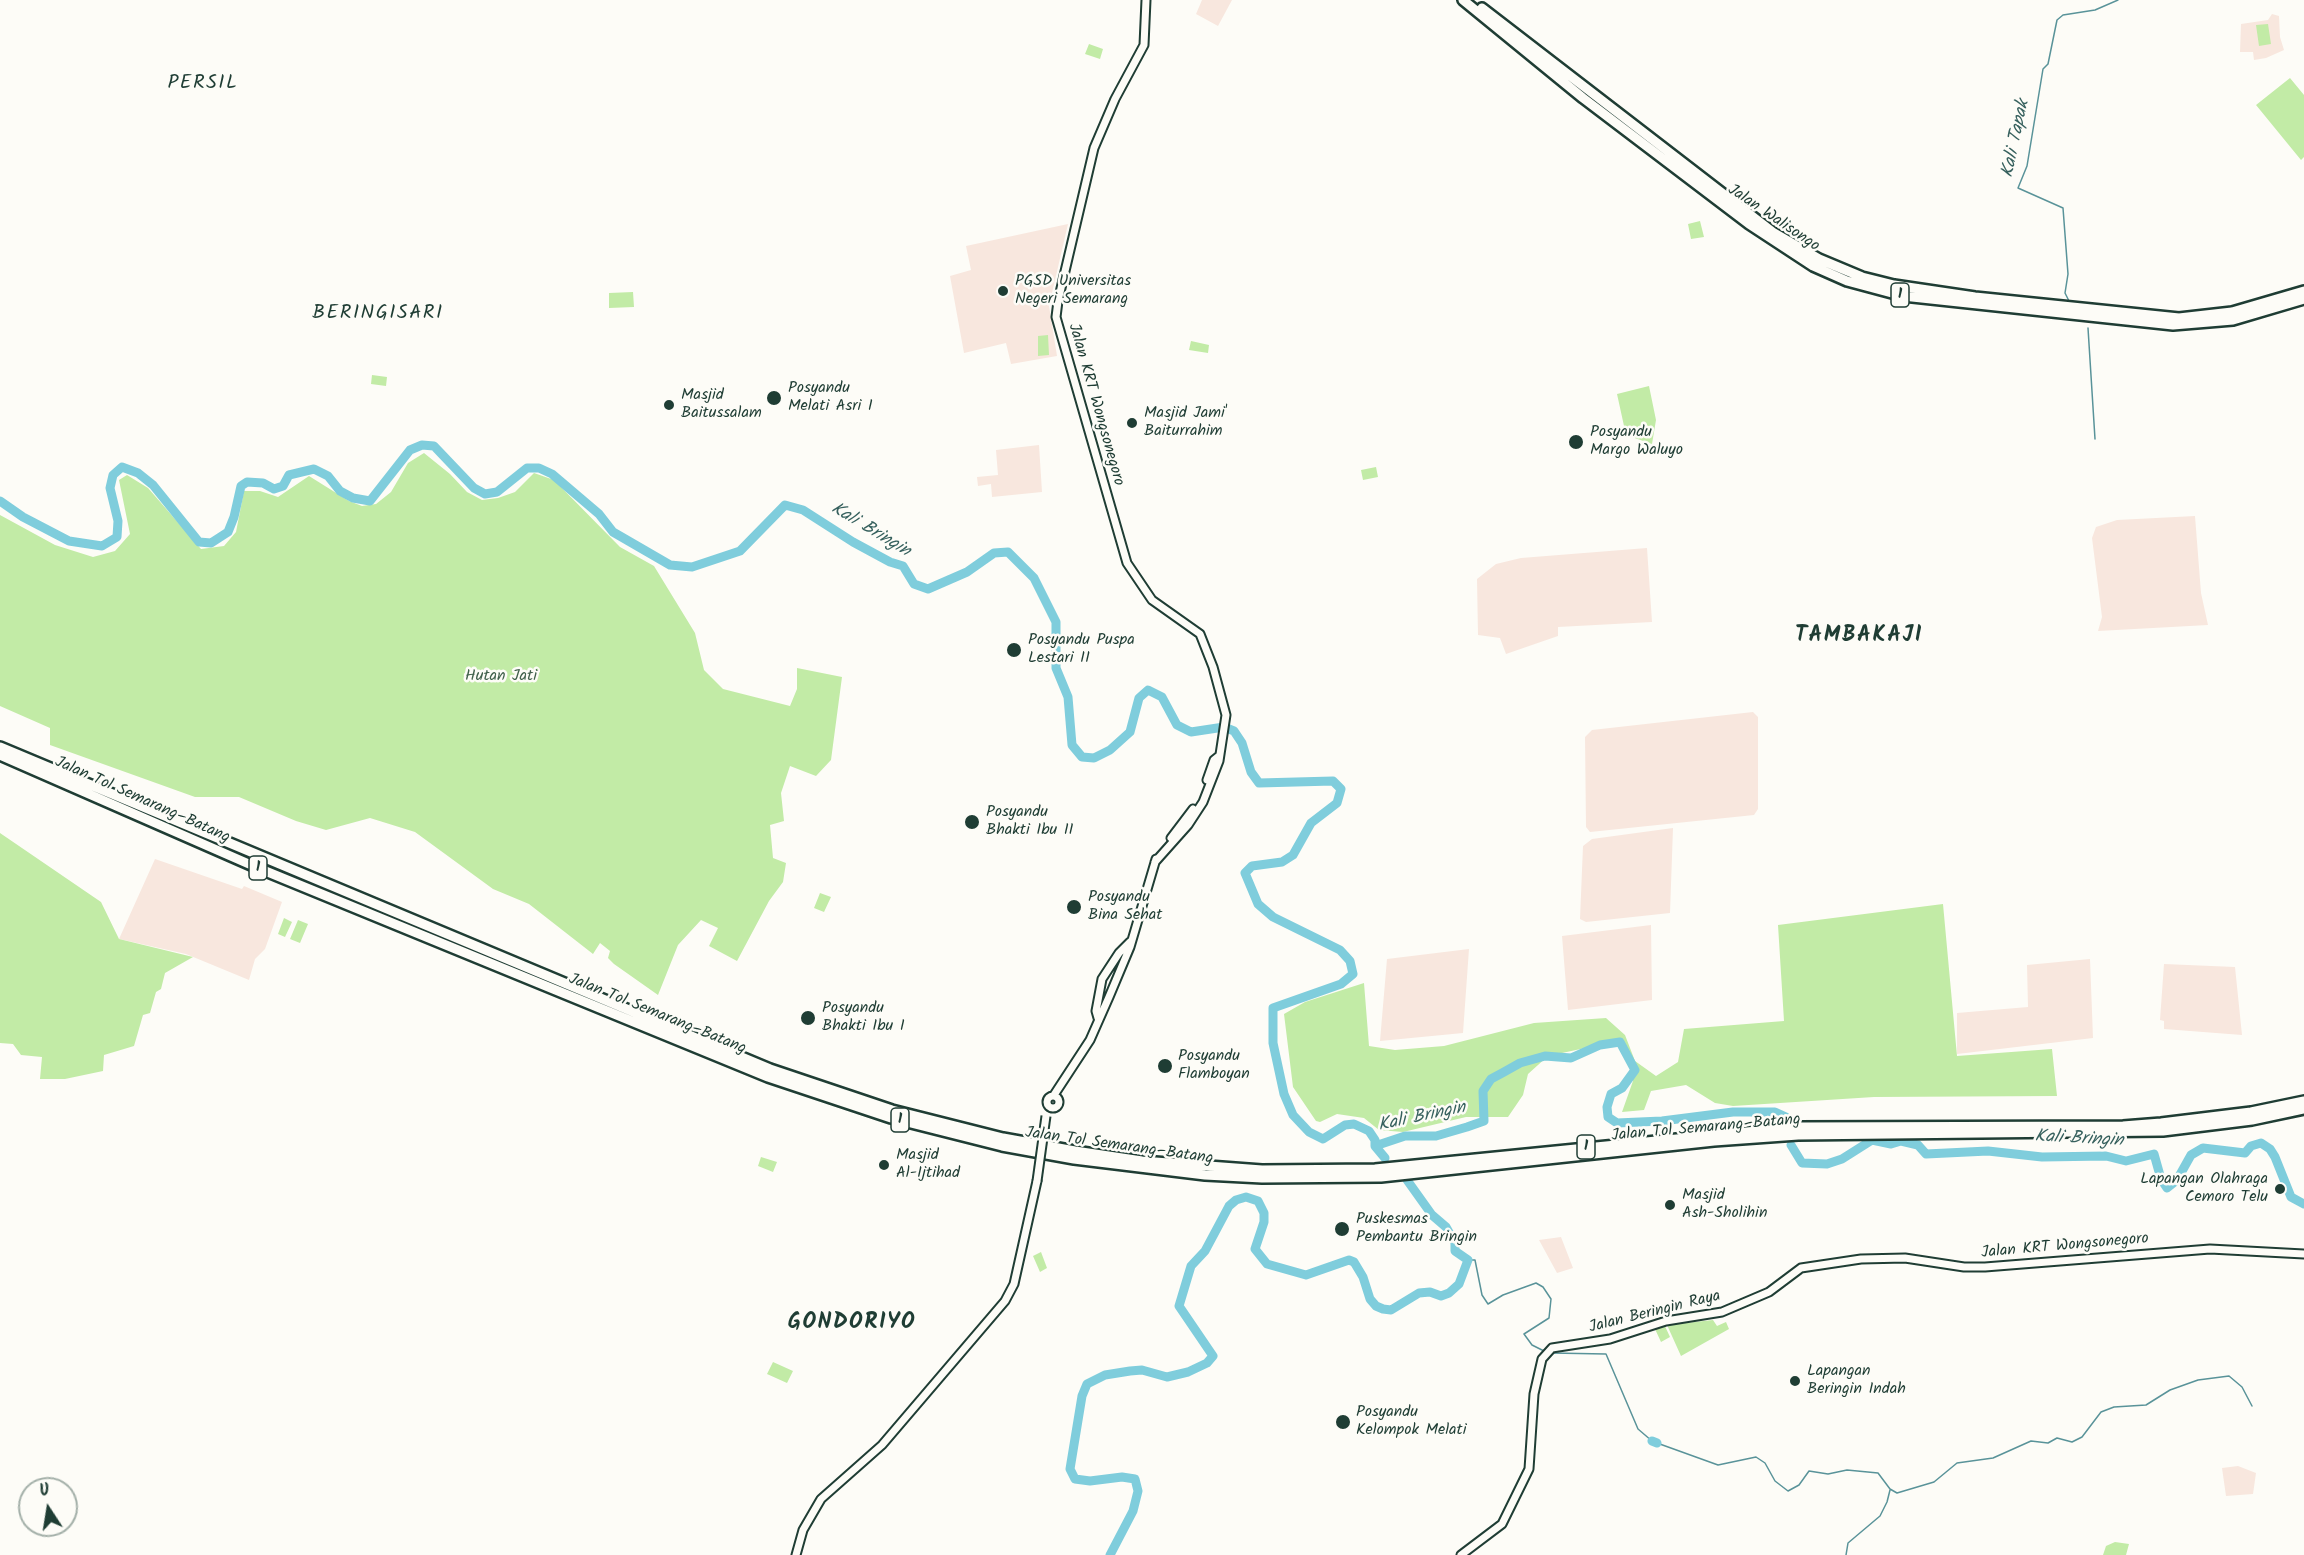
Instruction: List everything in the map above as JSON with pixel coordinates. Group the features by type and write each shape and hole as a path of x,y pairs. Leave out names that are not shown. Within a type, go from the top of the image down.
{"highway":[{"name":"Jalan Walisongo","path":"1463,0 1774,233 1819,259 1862,278 1984,299 2178,318 2232,312 2304,291"},
{"name":"Jalan Walisongo","path":"1472,0 1624,129 1749,224 1814,266 1847,281 1903,296 2174,325 2233,320 2304,298"},
{"name":"Jalan Tol Semarang–Batang","path":"0,747 692,1038 841,1095 1003,1138 1142,1161 1262,1170 1378,1173"},
{"name":"Jalan Tol Semarang–Batang","path":"0,755 267,872 701,1051 838,1102 944,1132 1074,1159 1216,1176 1262,1178 1378,1173 1797,1131 2123,1126 2207,1118 2304,1101"},
{"name":"Jalan Tol Semarang–Batang","path":"1797,1131 2163,1131 2252,1120 2304,1109"}],"street":[{"name":"Jalan KRT Wongsonegoro","path":"796,1555 803,1530 821,1499 882,1445 1005,1301 1014,1284 1037,1181 1048,1106 1052,1108 1059,1105 1059,1099 1054,1095 1090,1040 1130,942 1155,862 1196,814 1206,794 1224,739 1226,715 1213,667 1200,634 1152,600 1127,563 1056,317 1094,148 1115,99 1144,45 1146,0"},
{"name":"Jalan KRT Wongsonegoro","path":"1098,1018 1096,1011 1102,979 1119,953 1130,942"},
{"name":"Jalan KRT Wongsonegoro","path":"1794,1271 1861,1259 1905,1258 1964,1267 1985,1267 2210,1249 2304,1254"},
{"name":"Jalan Beringin Raya","path":"1461,1555 1502,1524 1529,1469 1534,1394 1546,1353 1610,1339 1666,1321 1722,1312 1769,1292 1794,1271"}],"shaded area":[{"path":"1202,0 1232,0 1218,26 1196,14"},
{"path":"2272,14 2279,16 2280,37 2284,50 2266,58 2254,60 2253,52 2240,52 2241,24 2268,20"},
{"name":"PGSD Universitas Negeri Semarang","path":"1068,224 1049,306 1057,356 1011,364 1006,343 964,353 950,276 971,270 966,246"},
{"path":"1039,445 1042,492 992,497 991,484 978,486 977,477 998,475 996,450"},
{"path":"2195,516 2201,593 2208,625 2098,631 2102,617 2092,538 2096,527 2117,520"},
{"path":"1647,548 1652,622 1558,627 1558,636 1506,654 1500,638 1478,635 1477,579 1496,564 1521,558"},
{"path":"1753,712 1758,717 1758,809 1754,815 1590,832 1586,827 1585,737 1592,730"},
{"path":"1673,828 1670,913 1586,922 1580,919 1583,846 1592,839"},
{"path":"155,859 242,889 244,886 282,902 265,949 255,959 249,980 186,954 119,939"},
{"path":"1651,925 1652,1000 1568,1010 1562,936"},
{"path":"1469,949 1463,1033 1380,1041 1387,959"},
{"path":"2090,959 2093,1038 1957,1054 1957,1013 2028,1007 2027,965"},
{"path":"2164,964 2235,967 2242,1035 2164,1029 2164,1021 2160,1020"},
{"path":"1561,1237 1573,1268 1557,1273 1539,1240"},
{"path":"2238,1466 2256,1473 2253,1494 2226,1496 2222,1468"}],"green space":[{"path":"2268,24 2271,44 2259,46 2256,25"},
{"path":"1089,44 1103,49 1100,59 1085,54"},
{"path":"2290,78 2304,95 2304,157 2301,160 2256,105"},
{"path":"1700,221 1704,237 1691,239 1688,224"},
{"path":"633,292 634,307 609,308 609,293"},
{"path":"1048,335 1049,355 1038,356 1038,336"},
{"path":"1191,341 1209,345 1208,353 1189,350"},
{"path":"372,375 387,377 386,386 371,384"},
{"path":"1649,386 1656,420 1652,444 1626,435 1617,394"},
{"name":"Hutan Jati","path":"424,453 450,474 467,492 482,500 498,498 515,492 534,473 554,480 620,547 654,566 695,633 704,670 723,689 790,706 797,689 797,668 842,677 831,760 816,776 790,766 781,793 784,821 770,825 773,858 786,863 783,882 769,901 737,961 709,946 718,928 701,920 678,945 658,995 614,964 608,958 610,951 600,943 593,954 529,904 493,889 415,832 370,818 326,830 296,821 239,797 195,797 50,745 50,728 0,706 0,515 55,545 93,557 115,551 130,534 119,480 127,475 148,488 201,549 224,546 236,532 244,491 260,491 278,497 309,476 349,501 362,506 376,504 391,492 408,463"},
{"path":"1376,467 1378,477 1363,480 1361,470"},
{"path":"0,833 101,902 119,939 193,957 165,973 161,989 156,992 150,1013 143,1015 134,1046 104,1055 103,1071 65,1079 40,1079 42,1057 21,1055 13,1044 0,1043"},
{"path":"820,893 831,897 824,912 814,908"},
{"path":"1943,904 1957,1056 2052,1049 2057,1096 1874,1097 1733,1106 1715,1103 1686,1085 1651,1091 1644,1110 1622,1112 1633,1081 1630,1063 1619,1047 1604,1044 1548,1056 1528,1074 1523,1095 1508,1117 1466,1117 1403,1132 1379,1130 1364,1118 1337,1114 1320,1122 1316,1121 1293,1087 1284,1014 1305,1002 1364,983 1369,1046 1395,1050 1444,1046 1534,1023 1606,1018 1625,1035 1635,1061 1656,1076 1678,1062 1684,1029 1784,1021 1778,925"},
{"path":"284,918 292,922 285,937 278,934"},
{"path":"298,920 308,924 300,943 290,939"},
{"path":"761,1157 777,1162 773,1172 758,1166"},
{"path":"1041,1252 1047,1268 1040,1272 1033,1256"},
{"path":"1713,1320 1717,1326 1726,1322 1729,1329 1681,1356 1667,1325"},
{"path":"1664,1324 1670,1337 1661,1342 1655,1329"},
{"path":"773,1362 793,1371 787,1383 767,1374"},
{"path":"2115,1542 2129,1544 2126,1555 2103,1555 2106,1546"}],"waterway":[{"name":"Kali Tapak","path":"2069,301 2065,293 2068,274 2063,208 2018,188 2027,166 2043,69 2048,64 2057,20 2063,15 2095,10 2118,0"},
{"name":"Kali Tapak","path":"2088,328 2095,439"},
{"name":"Kali Bringin","path":"0,501 23,517 69,541 102,546 117,537 118,521 110,488 113,475 122,467 138,473 153,485 199,542 211,543 228,532 241,486 247,482 263,483 274,489 283,486 289,475 314,469 328,476 340,491 353,498 370,501 410,450 422,445 434,446 474,488 485,494 497,492 527,468 539,468 552,474 599,514 613,532 670,565 692,567 740,551 785,505 803,510 853,542 890,562 903,566 914,584 928,589 967,572 994,553 1008,552 1034,578 1056,622 1056,668 1068,697 1072,745 1082,757 1094,758 1110,750 1130,732 1139,698 1148,690 1162,697 1177,725 1191,732 1224,727 1234,731 1242,743 1251,772 1259,783 1333,781 1341,789 1337,803 1311,823 1293,855 1282,862 1252,866 1245,873 1258,904 1273,917 1340,950 1350,961 1353,974 1341,984 1273,1008 1273,1043 1284,1094 1293,1115 1309,1132 1323,1139 1345,1125 1354,1124 1369,1131 1375,1140 1375,1146 1405,1136 1436,1136 1484,1121 1483,1091 1491,1079 1520,1063 1545,1056 1571,1058 1600,1045 1620,1042 1635,1070 1622,1088 1611,1094 1607,1107 1608,1117 1617,1123 1662,1121 1733,1112 1775,1112 1786,1117"},
{"name":"Kali Bringin","path":"1791,1145 1802,1163 1827,1164 1842,1159 1872,1140 1891,1144 1901,1141 1918,1145 1926,1154 1988,1151 2042,1157 2106,1156 2126,1161 2154,1154 2161,1179 2167,1188 2177,1180 2191,1155 2203,1148 2245,1153 2251,1146 2261,1143 2270,1149 2275,1157 2291,1197 2304,1204"},
{"path":"1375,1146 1385,1158"},
{"path":"1110,1555 1133,1511 1138,1491 1135,1479 1122,1477 1090,1481 1075,1479 1070,1469 1082,1396 1087,1384 1105,1375 1130,1371 1142,1370 1167,1377 1188,1372 1207,1363 1213,1356 1179,1306 1191,1266 1205,1251 1229,1206 1236,1200 1246,1197 1258,1201 1264,1213 1264,1222 1255,1249 1267,1264 1306,1275 1349,1260 1354,1262 1363,1277 1370,1299 1376,1306 1383,1309 1391,1310 1419,1293 1430,1292 1441,1296 1449,1293 1459,1284 1468,1260 1455,1251 1455,1243 1446,1227 1432,1215 1407,1180"},
{"path":"1468,1260 1475,1260 1482,1295 1488,1304 1503,1295 1536,1283 1543,1287 1551,1299 1549,1318 1524,1334 1532,1345 1544,1351"},
{"path":"1551,1353 1606,1354 1638,1429 1652,1441"},
{"path":"1657,1443 1718,1465 1756,1457 1765,1463 1775,1481 1788,1491 1799,1485 1809,1471 1828,1474 1847,1470 1878,1473 1890,1489 1897,1493 1934,1482 1957,1463 1993,1458 2031,1441 2048,1443 2057,1438 2072,1442 2082,1437 2101,1412 2114,1407 2146,1405 2170,1390 2198,1380 2229,1376 2242,1387 2252,1406"},
{"path":"1652,1441 1657,1443"},
{"path":"1846,1555 1848,1543 1880,1516 1890,1490"}],"place":[{"name":"PGSD Universitas Negeri Semarang","path":"1003,291"},
{"name":"Posyandu Melati Asri I","path":"774,398"},
{"name":"Masjid Baitussalam","path":"669,405"},
{"name":"Masjid Jami' Baiturrahim","path":"1132,423"},
{"name":"Posyandu Margo Waluyo","path":"1576,442"},
{"name":"Posyandu Puspa Lestari II","path":"1014,650"},
{"name":"Posyandu Bhakti Ibu II","path":"972,822"},
{"name":"Posyandu Bina Sehat","path":"1074,907"},
{"name":"Posyandu Bhakti Ibu I","path":"808,1018"},
{"name":"Posyandu Flamboyan","path":"1165,1066"},
{"name":"Masjid Al-Ijtihad","path":"884,1165"},
{"name":"Lapangan Olahraga Cemoro Telu","path":"2280,1189"},
{"name":"Masjid Ash-Sholihin","path":"1670,1205"},
{"name":"Puskesmas Pembantu Bringin","path":"1342,1229"},
{"name":"Lapangan Beringin Indah","path":"1795,1381"},
{"name":"Posyandu Kelompok Melati","path":"1343,1422"}],"district":[{"name":"PERSIL","path":"203,85"},
{"name":"BERINGISARI","path":"378,315"},
{"name":"TAMBAKAJI","path":"1859,637"},
{"name":"GONDORIYO","path":"852,1324"}]}
